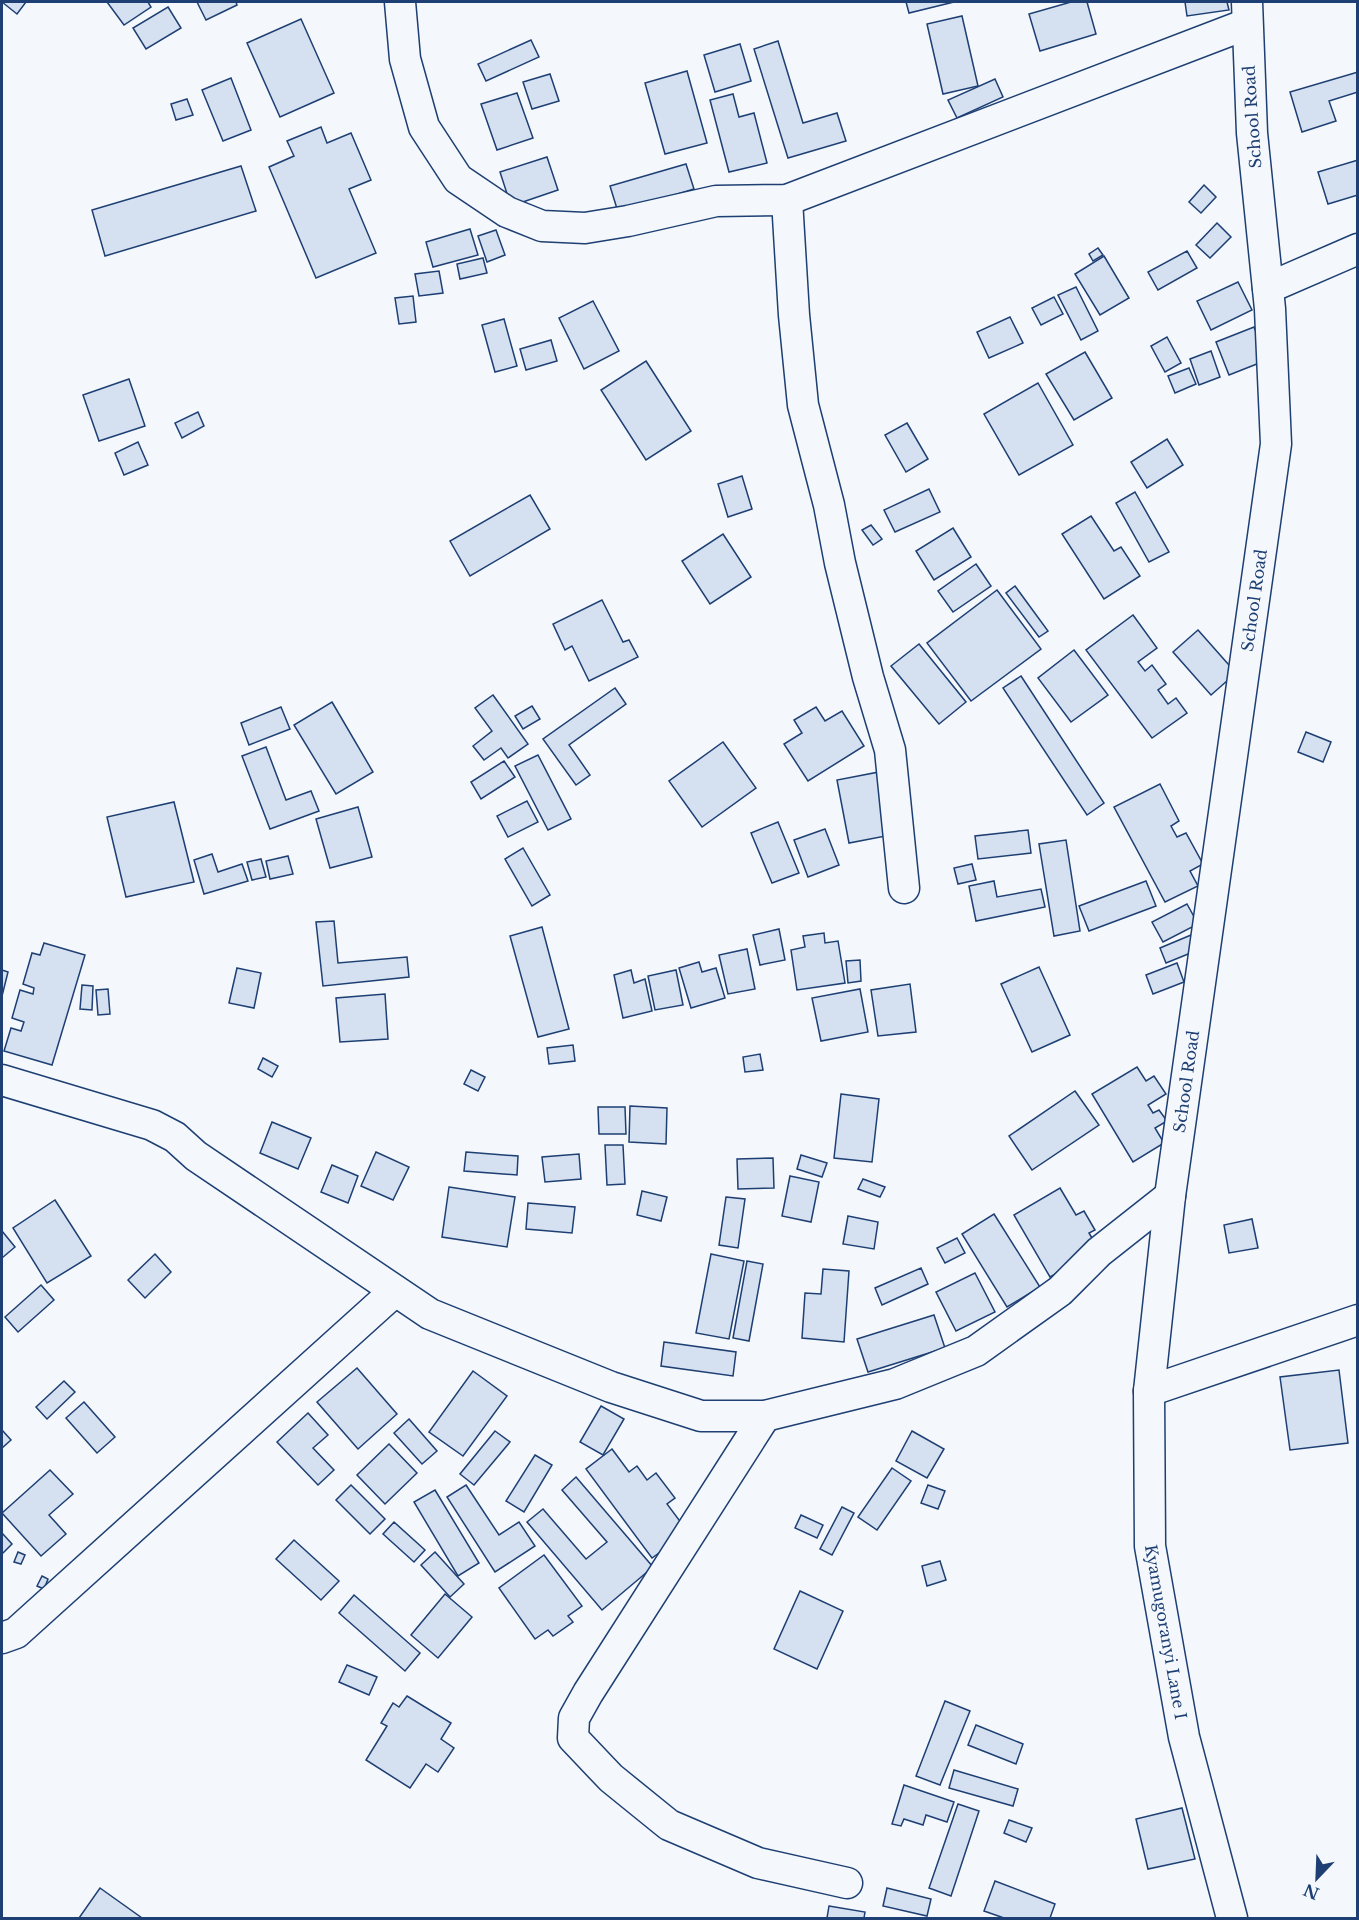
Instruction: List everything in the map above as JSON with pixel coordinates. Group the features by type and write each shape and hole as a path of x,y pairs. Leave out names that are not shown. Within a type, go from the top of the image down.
{"street":[{"path":"400,2 405,59 424,127 458,179 507,212 543,226 585,228 628,221 716,201 787,200 1247,13"},
{"name":"School Road","path":"1170,1196 1276,444 1268,288 1252,133 1247,13"},
{"path":"787,200 794,315 803,405 829,505 845,586 868,677 890,750 904,888"},
{"path":"1268,288 1358,249"},
{"path":"2,1080 152,1125 175,1137 196,1156 430,1314 610,1387 701,1416 765,1416 895,1384 976,1351 1060,1291 1099,1252 1170,1196"},
{"name":"Kyamugoranyi Lane I","path":"1170,1196 1149,1391 1149,1546 1184,1737 1232,1918"},
{"path":"2,1638 16,1633 395,1291"},
{"path":"1149,1391 1358,1320"},
{"path":"765,1416 588,1693 574,1718 573,1738 611,1778 669,1826 758,1863 847,1883"}],"building":[{"path":"2,2 26,2 17,14"},
{"path":"107,2 148,2 151,7 124,25"},
{"path":"197,2 236,2 237,5 206,20"},
{"path":"906,2 954,2 909,13"},
{"path":"1071,2 1087,2 1096,34 1040,51 1029,14"},
{"path":"1185,2 1227,2 1229,10 1187,16"},
{"path":"168,7 181,28 146,49 133,28"},
{"path":"962,16 978,86 943,94 927,24"},
{"path":"301,19 334,93 280,117 247,43"},
{"path":"531,40 539,57 486,81 478,64"},
{"path":"778,41 803,123 837,113 846,141 788,158 754,49"},
{"path":"740,44 751,81 715,92 704,55"},
{"path":"687,71 707,143 665,154 645,83"},
{"path":"1358,72 1358,92 1329,101 1336,121 1302,132 1290,92"},
{"path":"550,74 559,101 532,109 523,82"},
{"path":"231,78 251,130 223,141 202,90"},
{"path":"995,79 1003,97 957,118 948,100"},
{"path":"517,93 533,138 497,150 481,104"},
{"path":"733,94 739,117 754,113 767,163 729,172 710,100"},
{"path":"187,99 193,115 176,120 171,104"},
{"path":"321,127 327,143 351,133 371,180 349,189 376,253 316,278 269,167 294,156 287,141"},
{"path":"547,157 558,190 511,206 500,172"},
{"path":"1358,160 1358,195 1328,204 1318,172"},
{"path":"686,164 694,189 618,212 610,186"},
{"path":"241,166 256,211 105,256 92,210"},
{"path":"1204,185 1216,197 1201,213 1189,202"},
{"path":"1217,223 1231,237 1210,258 1196,245"},
{"path":"470,229 478,255 433,267 426,242"},
{"path":"496,230 505,255 487,262 478,236"},
{"path":"1098,248 1103,255 1093,261 1089,254"},
{"path":"1187,251 1197,268 1158,290 1148,272"},
{"path":"1104,256 1129,298 1100,315 1075,274"},
{"path":"483,258 487,273 460,279 457,264"},
{"path":"439,271 443,293 419,296 415,274"},
{"path":"1238,282 1252,310 1211,330 1197,301"},
{"path":"1076,287 1098,331 1081,340 1058,295"},
{"path":"413,296 416,322 399,324 395,298"},
{"path":"1054,297 1063,314 1041,325 1032,308"},
{"path":"593,301 619,351 584,369 559,318"},
{"path":"1010,317 1023,343 989,358 977,332"},
{"path":"504,319 517,366 495,372 482,325"},
{"path":"1254,327 1267,360 1229,375 1216,342"},
{"path":"1167,337 1181,363 1165,372 1151,346"},
{"path":"551,340 557,361 526,370 520,349"},
{"path":"1211,351 1220,377 1199,385 1190,359"},
{"path":"1085,352 1112,398 1074,420 1046,374"},
{"path":"646,361 691,431 646,460 601,390"},
{"path":"1189,368 1196,384 1175,393 1168,376"},
{"path":"129,379 145,426 99,441 83,395"},
{"path":"1038,383 1073,445 1019,475 984,414"},
{"path":"198,412 204,426 182,438 175,423"},
{"path":"907,423 928,459 906,472 885,435"},
{"path":"1167,439 1183,465 1147,488 1131,462"},
{"path":"138,442 148,465 124,475 115,453"},
{"path":"742,476 752,509 728,517 718,484"},
{"path":"929,489 940,512 895,532 884,510"},
{"path":"1135,492 1169,552 1149,562 1116,503"},
{"path":"530,495 550,529 470,576 450,541"},
{"path":"1091,516 1114,551 1121,547 1140,576 1104,599 1062,534"},
{"path":"871,525 882,539 873,545 862,530"},
{"path":"953,528 971,557 934,580 916,551"},
{"path":"723,534 751,577 710,604 682,561"},
{"path":"976,564 991,586 953,612 938,591"},
{"path":"1015,586 1048,631 1039,637 1006,593"},
{"path":"997,590 1041,649 971,701 927,643"},
{"path":"602,600 623,642 629,640 638,657 589,681 572,646 565,650 553,624"},
{"path":"1133,615 1157,648 1138,662 1145,671 1152,665 1166,684 1158,690 1168,704 1176,698 1187,713 1152,738 1086,650"},
{"path":"1198,630 1236,673 1211,695 1173,652"},
{"path":"919,644 966,702 939,724 891,666"},
{"path":"1074,650 1108,695 1071,722 1038,678"},
{"path":"1021,676 1104,803 1087,815 1003,688"},
{"path":"615,688 626,704 569,745 590,775 576,785 543,739"},
{"path":"493,695 528,744 508,758 501,748 484,760 473,746 492,731 475,708"},
{"path":"332,702 373,772 336,794 294,725"},
{"path":"532,706 540,719 523,729 515,716"},
{"path":"281,707 290,729 249,745 241,723"},
{"path":"816,707 825,721 842,711 864,746 808,781 784,744 802,733 794,720"},
{"path":"1306,732 1331,742 1323,762 1298,752"},
{"path":"723,742 756,788 702,827 669,781"},
{"path":"266,747 286,800 311,791 319,811 270,829 242,756"},
{"path":"538,755 571,819 548,830 515,766"},
{"path":"504,761 515,777 481,799 471,782"},
{"path":"879,772 891,835 849,843 837,780"},
{"path":"1160,784 1179,821 1171,826 1177,837 1186,833 1203,864 1190,871 1198,886 1165,902 1114,807"},
{"path":"527,801 538,822 508,837 497,816"},
{"path":"174,802 194,882 126,897 107,817"},
{"path":"358,807 372,857 330,868 316,819"},
{"path":"778,822 799,873 772,883 751,833"},
{"path":"825,829 839,865 808,877 794,840"},
{"path":"1028,830 1031,853 978,859 975,836"},
{"path":"1066,840 1080,931 1054,936 1039,844"},
{"path":"523,848 550,895 532,906 505,859"},
{"path":"212,854 218,872 242,864 248,881 204,894 194,860"},
{"path":"288,856 293,874 270,879 266,861"},
{"path":"261,859 266,877 252,880 247,862"},
{"path":"972,864 976,880 958,884 954,868"},
{"path":"994,881 997,897 1041,889 1045,907 976,921 969,886"},
{"path":"1146,881 1156,906 1089,931 1079,906"},
{"path":"1187,904 1198,924 1163,942 1152,922"},
{"path":"334,921 338,963 407,957 409,977 323,986 316,922"},
{"path":"542,927 569,1029 538,1037 510,936"},
{"path":"779,929 785,960 760,965 753,935"},
{"path":"824,933 825,943 838,941 845,983 797,990 791,950 805,947 803,936"},
{"path":"1191,935 1198,950 1166,963 1160,948"},
{"path":"44,943 85,955 52,1065 4,1051 11,1028 21,1031 24,1022 12,1018 20,990 33,994 34,988 23,984 32,953 40,955"},
{"path":"747,949 755,989 728,994 719,955"},
{"path":"860,960 861,981 848,983 846,961"},
{"path":"699,962 702,972 716,968 725,998 691,1008 679,968"},
{"path":"1177,963 1184,982 1153,994 1146,975"},
{"path":"1039,967 1070,1035 1032,1052 1001,984"},
{"path":"237,968 261,973 254,1008 229,1003"},
{"path":"2,970 8,972 2,996"},
{"path":"631,970 634,983 645,979 652,1011 623,1018 614,975"},
{"path":"676,970 683,1005 655,1010 648,976"},
{"path":"910,984 916,1032 878,1036 871,990"},
{"path":"82,985 93,986 92,1010 80,1009"},
{"path":"108,989 110,1014 98,1015 96,990"},
{"path":"860,989 868,1032 821,1041 812,998"},
{"path":"385,994 388,1039 340,1042 336,998"},
{"path":"573,1045 575,1061 549,1064 547,1048"},
{"path":"760,1054 763,1070 745,1072 743,1057"},
{"path":"263,1058 278,1066 272,1077 258,1069"},
{"path":"1137,1067 1146,1081 1154,1076 1166,1094 1148,1105 1153,1113 1159,1110 1167,1121 1155,1128 1164,1143 1133,1162 1092,1094"},
{"path":"471,1070 485,1077 478,1091 464,1084"},
{"path":"1075,1091 1099,1125 1032,1170 1009,1136"},
{"path":"841,1094 879,1099 872,1162 834,1158"},
{"path":"630,1106 667,1108 666,1144 629,1142"},
{"path":"598,1107 625,1107 626,1134 599,1134"},
{"path":"272,1122 311,1138 298,1169 260,1153"},
{"path":"605,1145 623,1145 625,1184 607,1185"},
{"path":"376,1152 409,1167 393,1200 361,1186"},
{"path":"466,1152 518,1156 517,1175 464,1171"},
{"path":"579,1154 581,1179 545,1182 542,1157"},
{"path":"801,1155 827,1163 822,1177 797,1169"},
{"path":"773,1158 774,1188 738,1189 737,1159"},
{"path":"332,1165 358,1176 348,1203 321,1192"},
{"path":"790,1176 819,1182 811,1222 782,1216"},
{"path":"863,1179 885,1187 880,1197 858,1189"},
{"path":"449,1187 515,1197 507,1247 442,1237"},
{"path":"1060,1188 1076,1215 1084,1211 1095,1230 1089,1233 1099,1250 1050,1277 1014,1215"},
{"path":"642,1191 667,1197 661,1221 637,1215"},
{"path":"726,1197 745,1199 738,1248 719,1245"},
{"path":"55,1200 91,1256 47,1283 13,1228"},
{"path":"528,1203 575,1207 572,1233 526,1229"},
{"path":"994,1214 1040,1287 1007,1307 962,1234"},
{"path":"848,1216 878,1222 874,1249 843,1244"},
{"path":"1252,1219 1258,1248 1229,1253 1224,1225"},
{"path":"2,1231 15,1247 2,1258"},
{"path":"957,1238 965,1253 945,1263 937,1248"},
{"path":"155,1254 171,1272 145,1298 128,1280"},
{"path":"711,1254 744,1261 729,1339 696,1333"},
{"path":"747,1261 763,1264 749,1341 733,1338"},
{"path":"921,1268 928,1284 882,1305 875,1288"},
{"path":"823,1269 849,1271 844,1342 802,1338 805,1293 821,1294"},
{"path":"975,1273 995,1312 956,1331 936,1292"},
{"path":"41,1285 54,1300 18,1332 5,1317"},
{"path":"934,1315 945,1348 868,1372 857,1339"},
{"path":"664,1342 736,1352 733,1376 661,1366"},
{"path":"357,1368 397,1414 358,1449 317,1402"},
{"path":"1339,1370 1348,1443 1290,1450 1280,1377"},
{"path":"473,1371 507,1396 463,1456 429,1432"},
{"path":"64,1381 75,1392 47,1419 36,1407"},
{"path":"84,1402 115,1437 97,1453 66,1418"},
{"path":"601,1406 624,1419 603,1455 580,1442"},
{"path":"308,1413 328,1435 313,1448 334,1470 318,1485 277,1442"},
{"path":"409,1419 437,1451 422,1464 394,1433"},
{"path":"2,1430 11,1440 2,1448"},
{"path":"495,1431 510,1442 474,1485 460,1474"},
{"path":"912,1431 944,1449 927,1478 896,1461"},
{"path":"389,1444 417,1473 385,1504 357,1475"},
{"path":"612,1449 629,1472 637,1466 647,1480 656,1473 675,1498 667,1504 688,1532 652,1558 586,1469"},
{"path":"535,1455 552,1465 524,1512 506,1501"},
{"path":"892,1468 911,1481 877,1530 858,1517"},
{"path":"50,1470 73,1494 49,1515 66,1534 41,1556 2,1513"},
{"path":"576,1477 653,1567 602,1610 527,1522 543,1509 586,1559 607,1542 562,1490"},
{"path":"351,1485 385,1519 370,1534 336,1500"},
{"path":"466,1485 499,1535 519,1522 535,1546 495,1572 447,1497"},
{"path":"928,1485 945,1491 938,1509 921,1503"},
{"path":"435,1490 479,1563 458,1576 414,1502"},
{"path":"842,1507 854,1513 832,1555 820,1549"},
{"path":"801,1515 823,1525 817,1538 795,1528"},
{"path":"394,1522 425,1550 414,1562 383,1534"},
{"path":"2,1533 12,1544 2,1554"},
{"path":"294,1540 339,1581 321,1600 276,1559"},
{"path":"18,1552 25,1555 21,1564 14,1562"},
{"path":"435,1552 464,1584 450,1597 421,1565"},
{"path":"544,1555 582,1606 568,1616 573,1622 553,1636 548,1630 535,1639 499,1588"},
{"path":"940,1561 946,1580 927,1586 922,1566"},
{"path":"42,1576 48,1579 44,1589 37,1586"},
{"path":"800,1591 843,1611 817,1669 774,1649"},
{"path":"445,1594 472,1617 438,1658 411,1635"},
{"path":"354,1595 420,1653 405,1671 339,1613"},
{"path":"347,1665 377,1677 369,1695 339,1682"},
{"path":"407,1696 451,1723 441,1739 454,1748 438,1772 426,1764 410,1788 366,1760 387,1726 381,1723 393,1703 399,1707"},
{"path":"945,1701 970,1711 940,1785 916,1776"},
{"path":"976,1725 1023,1744 1016,1764 968,1745"},
{"path":"954,1770 1018,1789 1013,1806 949,1788"},
{"path":"904,1785 954,1802 947,1822 926,1815 923,1825 904,1819 901,1826 892,1824"},
{"path":"958,1804 979,1811 951,1896 929,1888"},
{"path":"1182,1808 1195,1859 1148,1869 1136,1819"},
{"path":"1009,1820 1032,1828 1026,1842 1004,1833"},
{"path":"995,1881 1055,1904 1050,1918 1004,1918 984,1911"},
{"path":"100,1888 142,1918 79,1918"},
{"path":"887,1888 931,1899 927,1916 883,1906"},
{"path":"829,1906 865,1912 864,1918 827,1918"}]}
